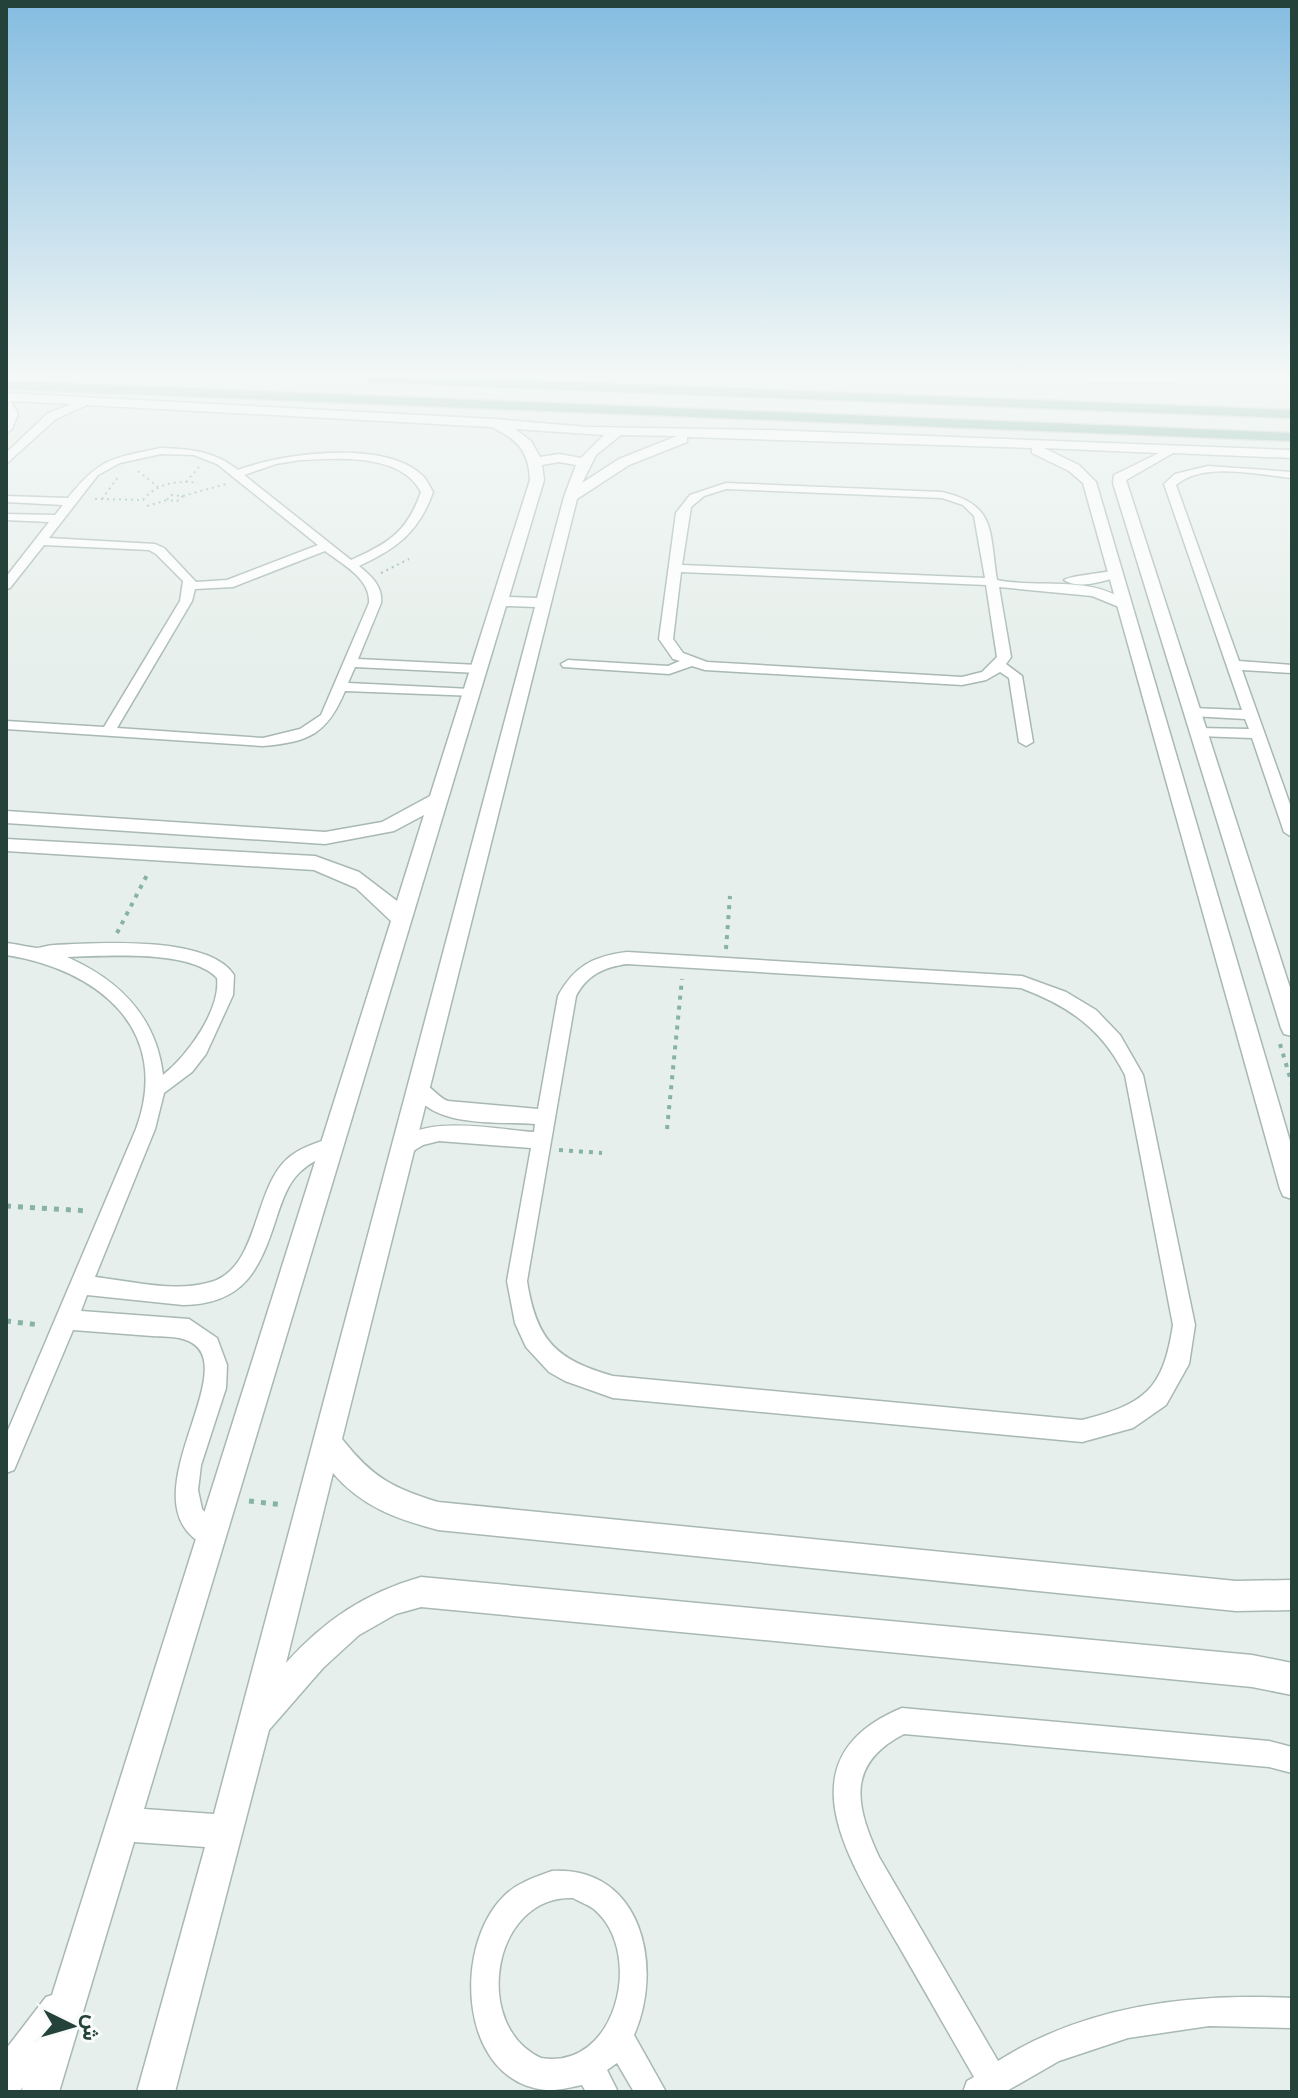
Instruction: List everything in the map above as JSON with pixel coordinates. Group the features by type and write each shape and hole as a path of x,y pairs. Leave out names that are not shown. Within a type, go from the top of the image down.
{"street":[{"path":"6,585 92,476"},
{"path":"6,725 282,741 316,727 327,717 375,603 376,594 368,579 240,476"},
{"path":"350,565 407,535 427,492 420,476"},
{"path":"40,2092 537,476"},
{"path":"156,2092 311,1508 578,476"},
{"path":"571,497 603,476"},
{"path":"1292,1028 1192,712 1102,476 1089,482 1292,1189"},
{"path":"1179,476 1170,484 1250,715 1287,806 1292,832"},
{"path":"744,486 927,494 958,499 980,514 1004,657 1000,666 991,673 962,681 705,666 690,662 678,656 666,639 675,568 686,504 709,490 744,486"},
{"path":"6,499 72,501"},
{"path":"6,517 58,519"},
{"path":"41,541 151,547 160,551 189,580 186,601 108,732"},
{"path":"190,586 229,584 326,546"},
{"path":"675,568 991,582 1019,579 1092,580 1115,574"},
{"path":"991,582 1018,588 1094,593 1124,605"},
{"path":"500,601 545,603"},
{"path":"568,664 669,670 690,662"},
{"path":"350,663 475,681"},
{"path":"1233,665 1292,669"},
{"path":"1000,666 1015,676 1026,742"},
{"path":"340,687 475,681"},
{"path":"1192,712 1250,715"},
{"path":"1198,732 1257,734"},
{"path":"6,817 325,838 356,835 387,827 438,800"},
{"path":"1182,806 1222,807"},
{"path":"6,845 315,863 343,871 367,883 387,899 401,919"},
{"path":"6,949 108,950 198,956 221,967 227,977 226,989 203,1046 184,1070 156,1089"},
{"path":"6,1462 111,1213 156,1089 153,1059 145,1032 132,1009 113,989 89,973 62,960 27,951"},
{"path":"627,958 725,964 1022,982 1060,994 1094,1015 1120,1043 1134,1075 1184,1325 1178,1364 1158,1397 1125,1420 1082,1431 613,1387 580,1379 552,1363 531,1339 519,1311 517,1281 567,996 574,981 588,968 606,960 627,958"},
{"path":"419,1088 429,1101 446,1109 546,1117"},
{"path":"402,1150 418,1138 439,1133 541,1144"},
{"path":"81,1285 198,1295 219,1290 237,1279 251,1263 278,1186 290,1168 309,1154 331,1146"},
{"path":"64,1324 189,1329 204,1337 215,1351 218,1368 214,1388 185,1485 191,1514 211,1536"},
{"path":"327,1443 356,1481 385,1501 438,1516 1221,1595 1292,1595"},
{"path":"255,1722 336,1632 363,1612 392,1598 421,1592 1252,1671 1292,1679"},
{"path":"1292,1760 1269,1754 902,1721 875,1735 858,1751 847,1785 850,1825 986,2087 1046,2052 1114,2025 1201,2010 1292,2013"},
{"path":"123,1824 224,1832"},
{"path":"552,1885 576,1885 599,1896 618,1915 630,1942 635,1974 631,2007 618,2037 605,2054 596,2080 537,2074 513,2059 496,2035 486,2005 485,1972 492,1941 507,1914 528,1895 552,1885"},
{"path":"6,2079 69,1996"},
{"path":"618,2037 651,2092"}],"path":[{"path":"102,500 121,476"},
{"path":"145,476 158,487"},
{"path":"167,500 177,501 183,496 240,476"},
{"path":"72,501 143,500 158,487 176,482 198,483"},
{"path":"147,506 175,494 183,496"},
{"path":"368,579 409,559"},
{"path":"108,950 147,875"},
{"path":"725,964 730,896"},
{"path":"667,1129 683,961"},
{"path":"541,1144 602,1153"},
{"path":"6,1206 111,1213"},
{"path":"6,1321 64,1324"},
{"path":"223,1499 311,1508"}]}
